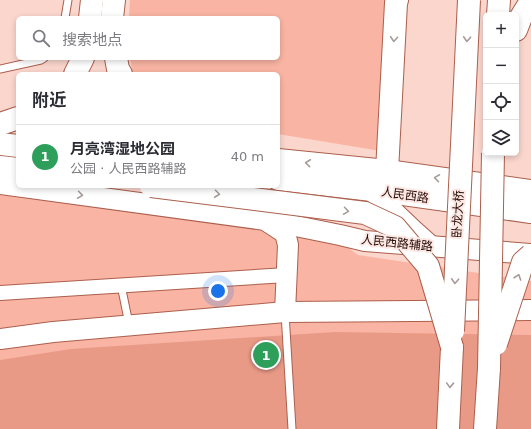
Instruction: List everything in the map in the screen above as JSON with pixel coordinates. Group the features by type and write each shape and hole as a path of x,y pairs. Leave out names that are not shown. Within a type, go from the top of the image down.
{"main road":[{"path":"90,16 92,0"},
{"path":"112,16 114,0"},
{"path":"387,171 397,0"},
{"name":"卧龙大桥","path":"448,429 469,0"},
{"path":"498,12 499,0"},
{"path":"519,22 531,1"},
{"path":"76,72 82,60"},
{"path":"116,60 120,72"},
{"path":"0,124 16,119"},
{"path":"0,124 16,128"},
{"path":"0,144 16,146"},
{"path":"485,429 489,368 493,156"},
{"name":"人民西路","path":"280,160 387,171 531,191"},
{"path":"0,167 16,169"},
{"name":"人民西路","path":"280,179 531,212"},
{"path":"167,188 365,213 396,227 428,266 452,346"},
{"path":"489,368 525,254"}],"street":[{"name":"人民西路辅路","path":"0,184 16,186"},
{"name":"人民西路辅路","path":"29,188 265,220 365,241 525,254"},
{"path":"371,190 432,247"},
{"name":"人民西路辅路","path":"265,220 285,233 288,245"},
{"path":"286,312 288,245 296,238 308,232 328,233"},
{"path":"525,254 527,246 531,240"},
{"path":"0,293 287,275"},
{"path":"0,338 286,312 531,310"}],"lane":[{"path":"65,16 68,0"},
{"path":"0,69 41,60"},
{"path":"121,285 129,326"},
{"path":"286,312 292,429"}],"shaded area":[{"path":"130,0 388,0 381,151 280,134 280,72 133,72 130,60 280,60 280,16 129,16"},
{"path":"0,184 16,186 16,188 27,188 328,233 358,255 531,281 531,429 0,429"},
{"path":"335,332 531,335 531,429 0,429 0,360 71,349"}],"place":[{"name":"月亮湾湿地公园","path":"266,355"}]}
